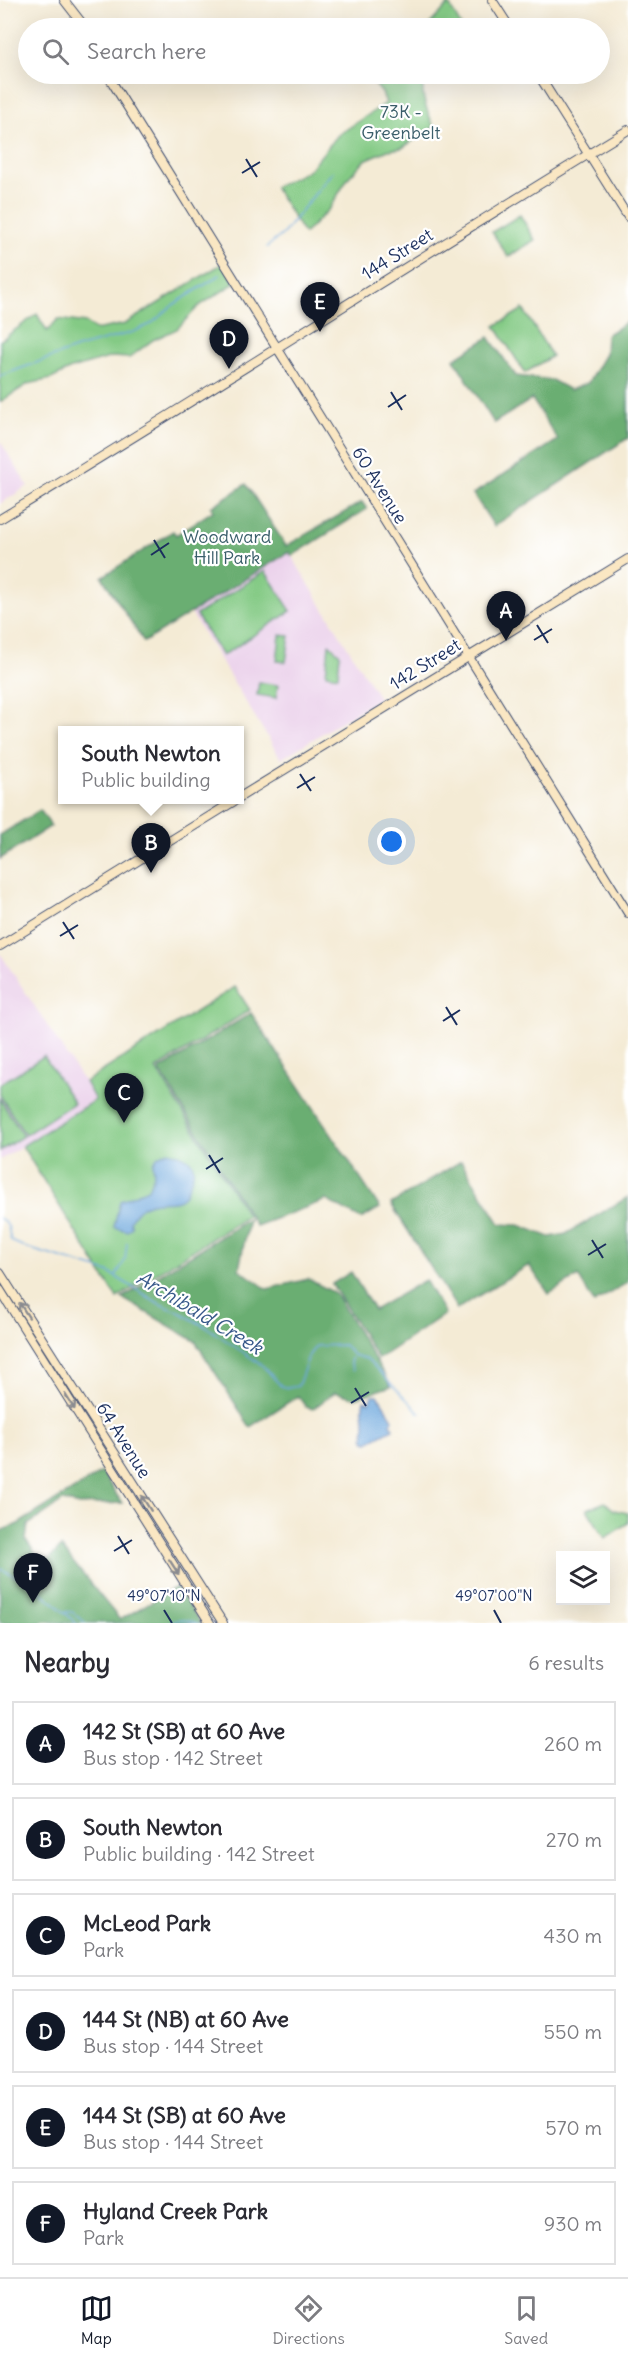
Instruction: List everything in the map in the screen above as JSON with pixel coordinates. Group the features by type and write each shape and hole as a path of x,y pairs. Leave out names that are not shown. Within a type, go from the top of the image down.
{"street":[{"path":"63,0 75,18"},
{"path":"492,0 504,18"},
{"name":"60 Avenue","path":"113,84 628,912"},
{"path":"544,84 628,217"},
{"name":"144 Street","path":"0,519 277,349 429,251 628,130"},
{"name":"142 Street","path":"244,794 628,559"},
{"name":"142 Street","path":"0,946 228,804"},
{"name":"64 Avenue","path":"0,1273 223,1623"},
{"name":"64 Avenue","path":"0,1290 210,1623"}],"shaded area":[{"path":"0,441 28,486 0,504"},
{"path":"289,552 379,698 281,759 191,613"},
{"path":"0,953 95,1099 0,1160"}],"green space":[{"path":"449,4 457,18 436,18"},
{"name":"73K - Greenbelt","path":"375,84 423,84 426,107 434,127 402,148 388,150 365,160 348,178 330,208 304,234 274,187 308,171 338,135 386,103"},
{"path":"520,215 535,240 508,257 492,232"},
{"path":"223,263 235,283 199,306 177,329 153,340 129,358 112,357 71,369 51,379 28,384 0,402 0,341 37,314 47,331 58,319 86,323 95,330 125,324"},
{"path":"523,309 552,356 525,373 495,326"},
{"path":"628,321 628,438 494,526 473,494 558,440 532,399 494,423 454,359 489,337 516,376 552,380 570,390 588,383 605,354 606,335"},
{"name":"Woodward Hill Park","path":"246,484 286,546 362,502 367,509 292,556 289,552 144,642 102,577 173,531 176,535 213,511 211,507"},
{"path":"265,571 291,611 222,656 196,615"},
{"path":"280,635 290,636 286,662 277,661"},
{"path":"329,644 340,654 338,676 326,674"},
{"path":"259,682 278,685 276,698 257,695"},
{"path":"40,810 51,826 0,859 0,835"},
{"path":"235,987 250,1010 156,1069 248,1216 117,1298 22,1146 95,1100 85,1082"},
{"path":"251,1013 380,1208 361,1219 326,1200 256,1226 159,1070"},
{"path":"44,1056 74,1103 25,1135 0,1095 0,1084"},
{"path":"0,1099 23,1136 0,1151"},
{"path":"461,1161 500,1224 519,1225 550,1237 566,1234 628,1197 628,1282 594,1303 578,1276 549,1294 529,1265 457,1309 391,1204"},
{"path":"249,1219 239,1269 267,1289 308,1279 335,1293 391,1386 355,1398 335,1392 313,1409 306,1407 298,1396 250,1427 195,1341 122,1298"},
{"path":"351,1272 374,1310 425,1280 445,1314 378,1359 332,1284"},
{"path":"102,1472 122,1503 79,1505 63,1501 28,1525 26,1540 38,1557 49,1559 61,1547 120,1620 176,1587 201,1623 44,1621 41,1623 0,1623 0,1531 18,1524"},
{"path":"605,1502 614,1510 628,1513 628,1523 605,1538 587,1509"}],"water":[{"path":"168,1151 187,1158 193,1166 192,1177 184,1196 178,1200 143,1206 130,1221 132,1227 127,1231 114,1227 120,1201 148,1189 154,1175 153,1163 158,1156"},
{"path":"373,1395 378,1395 393,1419 391,1423 393,1429 368,1442 364,1439 365,1422 362,1407 364,1400 369,1402"}],"waterway":[{"path":"267,247 283,234 333,171"},
{"path":"0,376 151,324 173,305 220,275"},
{"name":"Archibald Creek","path":"0,1218 8,1226 11,1241 108,1272 160,1304 208,1328 263,1366 281,1386 288,1388 298,1386 309,1355 316,1346 344,1345 353,1355 367,1359 420,1413"},
{"path":"116,1276 125,1260 127,1243"},
{"path":"352,1357 350,1362 353,1370"},
{"path":"0,1569 31,1585 76,1623"},
{"path":"65,1612 72,1612 86,1623"},
{"path":"168,1623 182,1619 197,1623"}],"place":[{"name":"144 St (SB) at 60 Ave","path":"320,332"},
{"name":"144 St (NB) at 60 Ave","path":"229,369"},
{"name":"142 St (SB) at 60 Ave","path":"506,641"},
{"name":"South Newton","path":"151,873"},
{"name":"McLeod Park","path":"124,1123"},
{"name":"Hyland Creek Park","path":"33,1603"}]}
